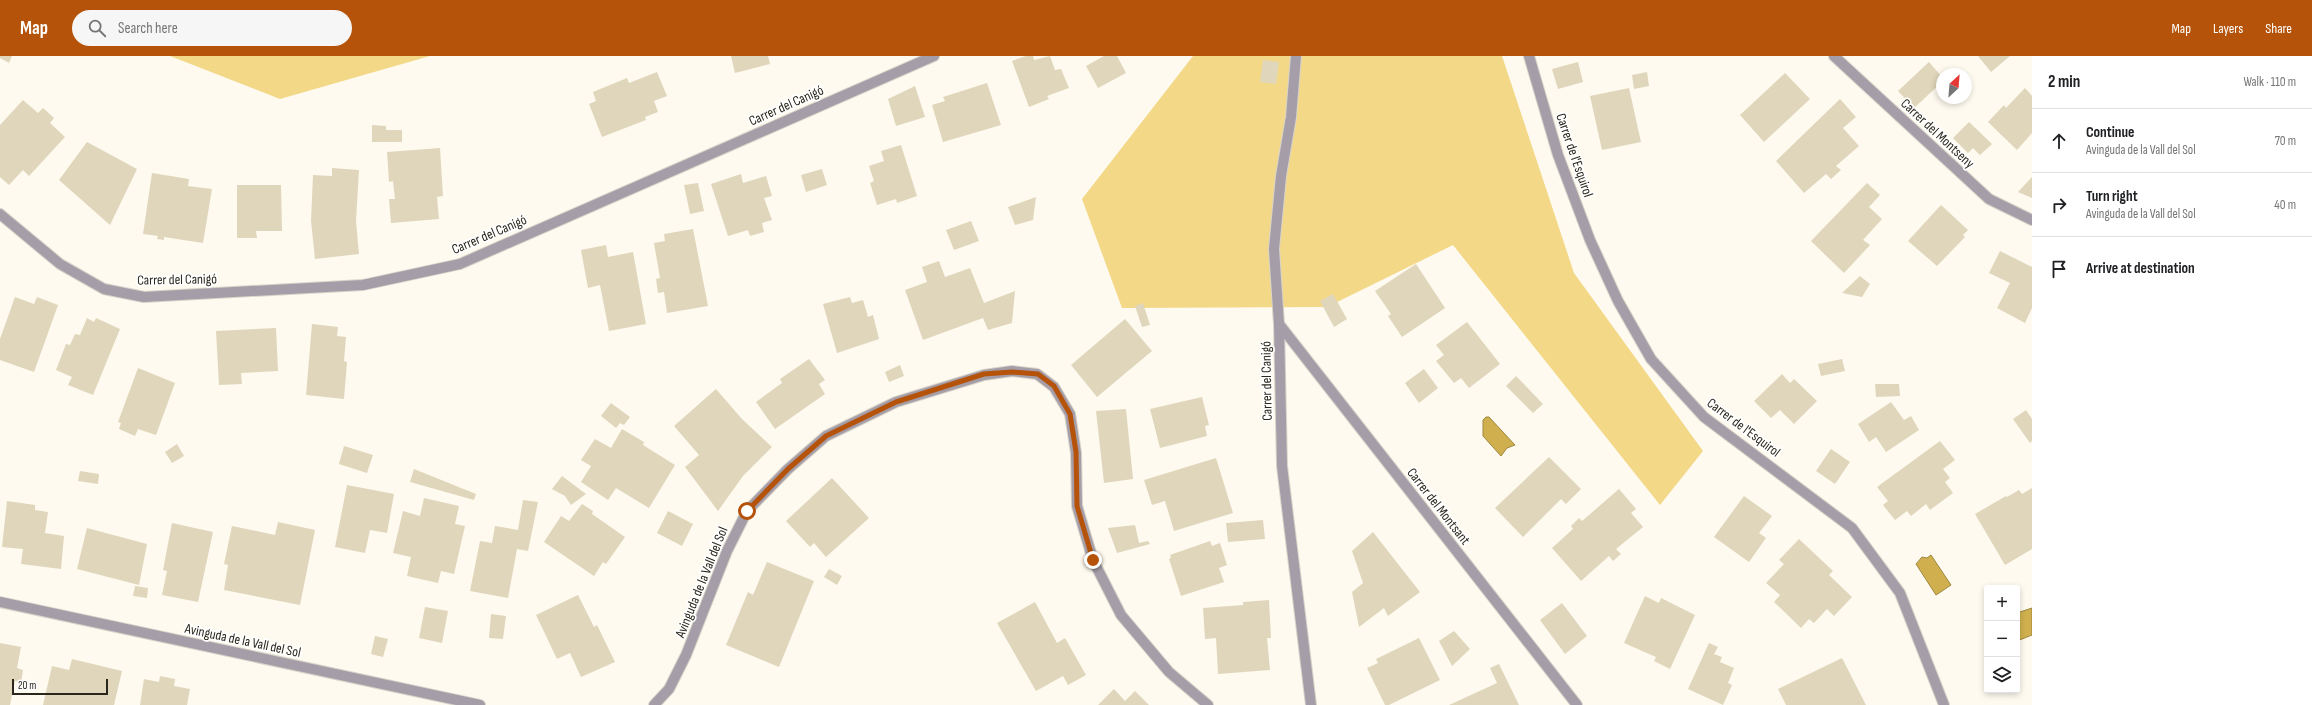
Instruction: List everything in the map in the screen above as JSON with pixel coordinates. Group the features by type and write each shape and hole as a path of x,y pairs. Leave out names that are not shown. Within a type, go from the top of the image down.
{"street":[{"name":"Carrer del Canigó","path":"0,214 60,264 104,289 117,292 144,297 363,285 460,264 934,56"},
{"name":"Carrer del Canigó","path":"1296,56 1291,117 1281,176 1274,248 1279,324 1282,466 1311,705"},
{"name":"Carrer de l'Esquirol","path":"1529,56 1558,155 1590,240 1618,301 1651,359 1704,417 1852,528 1900,593 1944,705"},
{"name":"Carrer del Montseny","path":"1834,56 1989,199 2032,220"},
{"name":"Carrer del Montsant","path":"1279,324 1577,705"},
{"name":"Avinguda de la Vall del Sol","path":"654,705 669,689 686,656 726,551 747,511 788,469 826,436 896,402 984,374 1012,372 1038,374 1054,386 1070,414 1076,452 1077,506 1093,560 1121,614 1170,672 1208,705"},
{"name":"Avinguda de la Vall del Sol","path":"0,602 480,705"}],"shaded area":[{"path":"170,56 430,56 280,99"},
{"path":"1193,56 1502,56 1574,273 1703,451 1660,505 1453,245 1327,307 1122,308 1082,199"},
{"path":"1486,417 1489,417 1515,445 1507,448 1501,456 1483,436 1483,420"},
{"path":"1931,555 1951,585 1936,595 1916,564 1922,557 1927,558"},
{"path":"2032,608 2032,635 2020,640 2020,621 2020,612"}],"building":[{"path":"0,56 12,56 9,63 0,58"},
{"path":"731,56 768,56 770,64 735,73"},
{"path":"1026,56 1033,56 1034,60 1050,56 1055,70 1061,69 1069,88 1047,96 1049,99 1029,107 1012,61"},
{"path":"1104,56 1117,56 1126,73 1098,88 1086,66"},
{"path":"1978,56 2010,56 1991,72"},
{"path":"1263,60 1279,62 1276,84 1260,82"},
{"path":"1578,62 1583,82 1558,89 1552,69"},
{"path":"1929,62 1936,70 1936,88 1914,108 1898,91"},
{"path":"657,72 667,96 654,101 658,112 645,117 646,120 602,137 589,104 596,101 593,92 627,78 629,83"},
{"path":"1647,72 1649,86 1634,89 1632,75"},
{"path":"1785,73 1810,99 1764,142 1740,115"},
{"path":"987,83 1001,125 943,142 932,105 945,101 943,97"},
{"path":"915,86 925,117 896,126 888,99"},
{"path":"1629,88 1641,142 1602,150 1590,96"},
{"path":"2025,88 2032,96 2032,133 2017,150 1988,122 2004,105 2006,108"},
{"path":"1840,99 1856,117 1843,128 1859,146 1836,166 1841,170 1831,179 1826,174 1804,193 1776,161"},
{"path":"23,100 38,113 43,108 54,118 50,123 65,137 29,176 23,170 9,185 0,177 0,125"},
{"path":"1969,122 1992,144 1980,155 1973,148 1968,153 1953,138"},
{"path":"372,125 386,126 386,130 402,130 402,142 372,142"},
{"path":"87,142 137,169 110,225 59,180"},
{"path":"901,145 917,196 897,203 896,199 877,205 870,183 874,181 869,166 884,161 881,151"},
{"path":"440,148 443,196 437,197 439,219 391,223 389,199 395,199 393,181 389,182 387,152"},
{"path":"332,168 359,170 356,221 359,254 315,259 311,221 313,175 332,176"},
{"path":"822,169 827,185 806,192 801,175"},
{"path":"152,173 189,179 188,186 212,189 203,243 164,237 164,240 157,239 158,236 143,234"},
{"path":"741,174 743,183 766,176 772,196 764,198 772,220 762,223 764,232 750,236 748,230 728,236 711,184"},
{"path":"2032,177 2032,198 2018,192"},
{"path":"698,183 704,211 690,214 684,185"},
{"path":"1867,183 1880,195 1869,207 1882,219 1863,240 1870,245 1844,273 1811,241"},
{"path":"237,185 281,185 282,231 256,231 257,238 237,238"},
{"path":"1036,197 1033,220 1015,225 1008,207"},
{"path":"1941,205 1968,230 1963,235 1965,237 1937,266 1908,241"},
{"path":"971,221 979,241 954,250 946,230"},
{"path":"693,229 708,306 667,313 664,292 658,293 656,279 660,278 654,243 665,241 664,234"},
{"path":"606,245 608,257 633,252 646,324 609,331 600,285 588,288 581,250"},
{"path":"2000,251 2032,267 2032,308 2025,323 1997,308 2010,283 1989,273"},
{"path":"939,261 945,277 970,268 984,303 1015,291 1012,323 988,330 983,318 923,340 905,290 927,282 922,267"},
{"path":"1416,264 1445,308 1402,337 1388,316 1391,314 1375,291"},
{"path":"1860,276 1870,284 1862,297 1842,293"},
{"path":"1333,294 1347,319 1334,327 1320,301"},
{"path":"15,297 34,304 37,297 58,305 34,372 0,360 0,339"},
{"path":"850,297 852,303 863,300 868,317 873,315 879,339 837,353 823,304"},
{"path":"1143,303 1150,325 1142,327 1135,306"},
{"path":"87,318 94,322 96,318 120,329 93,395 68,385 72,377 56,370 66,344 70,345 75,334 80,335"},
{"path":"1125,319 1152,351 1097,397 1071,365"},
{"path":"1467,322 1500,364 1469,388 1461,378 1454,383 1436,361 1444,355 1436,345"},
{"path":"312,324 338,327 337,336 346,337 344,361 347,362 344,399 306,395"},
{"path":"276,328 278,371 241,373 242,384 219,385 216,331"},
{"path":"809,359 825,380 819,384 825,394 775,429 756,402 782,383 780,379"},
{"path":"1842,359 1845,371 1821,376 1818,364"},
{"path":"900,365 904,376 889,382 885,372"},
{"path":"138,368 175,383 156,435 138,429 135,436 119,429 121,423 118,422"},
{"path":"1424,369 1438,388 1419,403 1405,383"},
{"path":"1782,374 1790,383 1794,379 1817,401 1794,424 1780,410 1771,418 1754,401"},
{"path":"1516,376 1543,404 1533,413 1506,386"},
{"path":"1875,384 1899,384 1900,396 1876,397"},
{"path":"716,389 742,419 772,447 743,476 718,511 685,467 699,455 674,426"},
{"path":"1202,397 1209,425 1205,426 1207,436 1160,448 1150,409"},
{"path":"1891,402 1904,420 1911,416 1919,430 1886,452 1876,437 1869,442 1858,424"},
{"path":"611,403 630,417 624,425 620,423 616,428 601,416"},
{"path":"1126,409 1133,479 1104,483 1096,411"},
{"path":"2026,410 2032,419 2032,441 2030,443 2013,419"},
{"path":"622,429 644,442 643,445 675,465 649,508 616,488 608,500 581,482 591,466 581,460 595,439 611,448"},
{"path":"1940,441 1955,460 1943,469 1950,478 1945,482 1953,493 1930,510 1926,504 1911,516 1907,511 1895,520 1883,505 1888,501 1877,487"},
{"path":"177,444 184,456 172,463 165,452"},
{"path":"344,446 373,455 367,473 339,464"},
{"path":"1831,449 1850,462 1835,484 1816,471"},
{"path":"1549,457 1581,489 1566,504 1561,499 1523,537 1495,508"},
{"path":"1216,458 1233,513 1174,531 1165,501 1152,505 1144,480"},
{"path":"414,469 476,494 474,500 410,482"},
{"path":"80,471 99,474 98,484 78,481"},
{"path":"562,476 586,494 571,505 565,496 552,489"},
{"path":"832,478 869,518 826,557 814,543 810,547 786,521"},
{"path":"347,485 394,494 387,533 370,530 365,553 335,547"},
{"path":"2032,488 2032,549 2005,565 1975,514 2019,490 2022,494"},
{"path":"1619,489 1636,509 1631,513 1643,527 1616,549 1621,554 1613,561 1609,556 1581,581 1552,548 1573,529 1571,526 1579,518 1582,521"},
{"path":"1744,496 1772,516 1759,533 1766,538 1749,562 1714,537"},
{"path":"424,498 459,506 455,524 465,526 454,574 441,571 438,583 407,576 411,557 393,553 403,511 420,516"},
{"path":"523,500 538,502 528,551 517,549 508,598 470,591 480,541 492,543 495,526 518,530"},
{"path":"7,501 35,505 35,510 48,512 45,533 64,536 61,569 21,564 23,549 2,547"},
{"path":"582,504 593,511 592,514 625,537 606,564 603,562 594,576 544,542 561,516 569,521"},
{"path":"668,511 693,524 682,546 657,533"},
{"path":"1263,520 1265,539 1228,542 1226,523"},
{"path":"278,522 315,530 300,605 224,590 228,565 224,564 232,526 275,535"},
{"path":"172,523 213,532 198,602 162,595 167,571 163,570"},
{"path":"1135,525 1139,543 1148,541 1150,544 1117,553 1108,528"},
{"path":"87,528 147,544 139,585 77,569"},
{"path":"1373,532 1420,592 1388,616 1384,608 1359,627 1352,592 1363,583 1352,551"},
{"path":"1799,539 1833,571 1829,575 1852,597 1834,616 1827,609 1814,623 1809,619 1801,628 1774,602 1780,595 1766,583 1784,564 1779,560"},
{"path":"1210,541 1212,546 1220,543 1227,565 1219,568 1224,582 1181,596 1169,559 1171,558 1170,555"},
{"path":"767,562 814,581 779,667 726,645 748,592 753,595"},
{"path":"829,569 842,576 837,585 824,577"},
{"path":"135,586 148,588 147,598 133,596"},
{"path":"578,595 594,627 597,625 615,662 581,677 570,653 557,659 536,615"},
{"path":"1645,596 1659,603 1661,598 1695,615 1670,669 1654,661 1656,657 1624,643"},
{"path":"1269,600 1271,638 1267,638 1270,670 1218,674 1216,638 1205,639 1203,608 1243,605 1243,602"},
{"path":"1035,602 1057,643 1065,638 1086,675 1068,685 1063,676 1036,691 997,623"},
{"path":"1562,603 1587,636 1565,654 1540,620"},
{"path":"425,607 448,611 442,643 419,638"},
{"path":"491,614 506,616 503,639 489,638"},
{"path":"1454,631 1470,649 1452,666 1439,641"},
{"path":"375,636 388,639 383,657 371,654"},
{"path":"1419,638 1440,680 1389,705 1385,705 1367,668 1378,663 1376,659"},
{"path":"0,643 21,647 17,668 23,670 21,683 15,681 10,705 0,705"},
{"path":"1709,643 1718,647 1714,654 1722,657 1720,662 1734,668 1728,683 1732,685 1723,705 1688,689"},
{"path":"1842,658 1866,705 1786,705 1778,689"},
{"path":"72,659 122,671 114,705 43,705 52,666 69,670"},
{"path":"1499,664 1519,705 1449,705 1497,683 1490,668"},
{"path":"160,676 175,679 174,686 190,689 187,705 140,705 144,679 159,682"},
{"path":"1114,689 1125,701 1135,691 1149,705 1098,705"}],"route":[{"path":"747,511 788,469 826,436 896,402 984,374 1012,372 1038,374 1054,386 1070,414 1076,452 1077,506 1093,560"}]}
